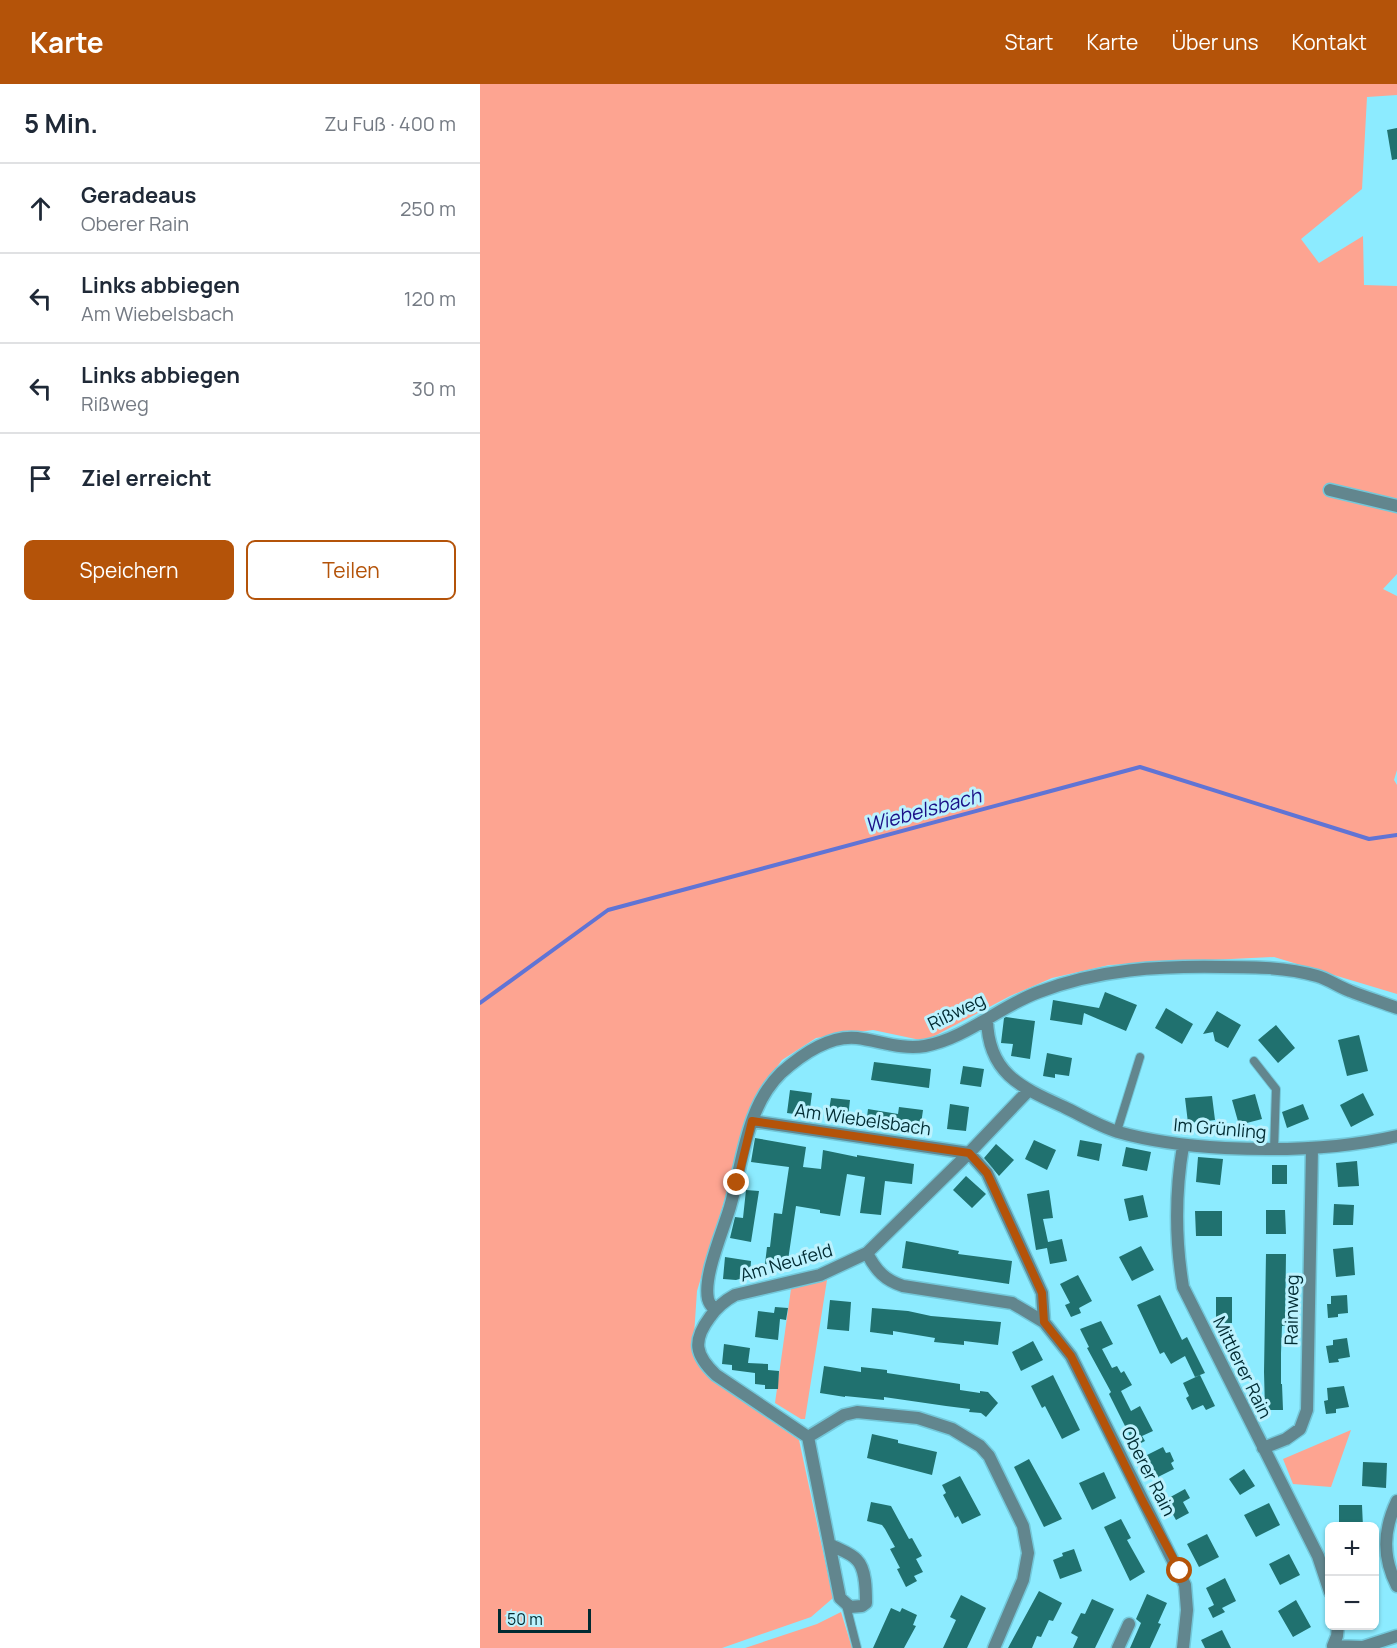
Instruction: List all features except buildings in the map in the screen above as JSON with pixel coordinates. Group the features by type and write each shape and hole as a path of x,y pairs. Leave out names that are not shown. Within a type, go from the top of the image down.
{"street":[{"path":"1330,490 1397,506"},
{"name":"Rißweg","path":"715,1310 708,1301 709,1271 737,1183 752,1121 768,1086 810,1050 832,1041 855,1038 905,1047 925,1046 950,1038 1019,999 1053,986 1115,971 1166,966 1282,969 1318,976 1397,1008"},
{"name":"Im Grünling","path":"987,1019 987,1037 997,1063 1028,1091 1117,1131 1183,1146 1274,1150 1312,1149 1373,1142 1397,1136"},
{"name":"Am Neufeld","path":"808,1437 707,1367 697,1350 697,1338 703,1326 723,1301 735,1295 820,1275 867,1253 969,1153 1028,1091"},
{"name":"Am Wiebelsbach","path":"752,1121 969,1153"},
{"name":"Mittlerer Rain","path":"1183,1146 1176,1205 1183,1287 1318,1556 1325,1579"},
{"name":"Rainweg","path":"1263,1448 1286,1439 1300,1429 1307,1410 1312,1149"},
{"path":"969,1153 987,1173 1042,1293 1044,1322"},
{"name":"Oberer Rain","path":"867,1253 879,1274 889,1281 923,1291 1012,1303 1044,1322 1071,1356 1180,1571 1185,1585 1187,1610 1183,1648"},
{"path":"831,1545 857,1559 863,1570 866,1603 862,1606 854,1608 846,1605 840,1598 808,1437 844,1414 857,1412 918,1418 952,1429 971,1440 988,1456 1023,1526 1028,1553 1023,1580 994,1648"},
{"path":"1397,1501 1390,1515 1385,1555 1397,1586"},
{"path":"1118,1648 1129,1624"},
{"path":"1338,1630 1332,1647 1363,1647 1397,1636"}],"lane":[{"path":"1117,1131 1140,1057"},
{"path":"1254,1061 1276,1089 1274,1150"},
{"path":"846,1605 857,1648"}],"shaded area":[{"path":"480,84 1397,84 1397,95 1367,97 1362,189 1301,239 1319,263 1363,236 1364,285 1397,286 1397,574 1383,589 1397,596 1397,770 1394,780 1397,785 1397,994 1274,957 1109,965 1052,978 1010,996 925,1041 873,1030 816,1038 782,1060 756,1095 697,1291 693,1350 714,1382 799,1440 833,1598 811,1617 722,1648 480,1648"},
{"path":"827,1280 805,1419 801,1419 775,1403 791,1289"},
{"path":"1351,1430 1331,1487 1293,1484 1283,1459"},
{"path":"841,1612 852,1648 745,1648 817,1624"}],"waterway":[{"name":"Wiebelsbach","path":"480,1003 608,910 1140,767 1369,839 1397,835"}],"route":[{"path":"737,1183 752,1121 969,1153 987,1173 1042,1293 1044,1322 1071,1356 1180,1571"}]}
